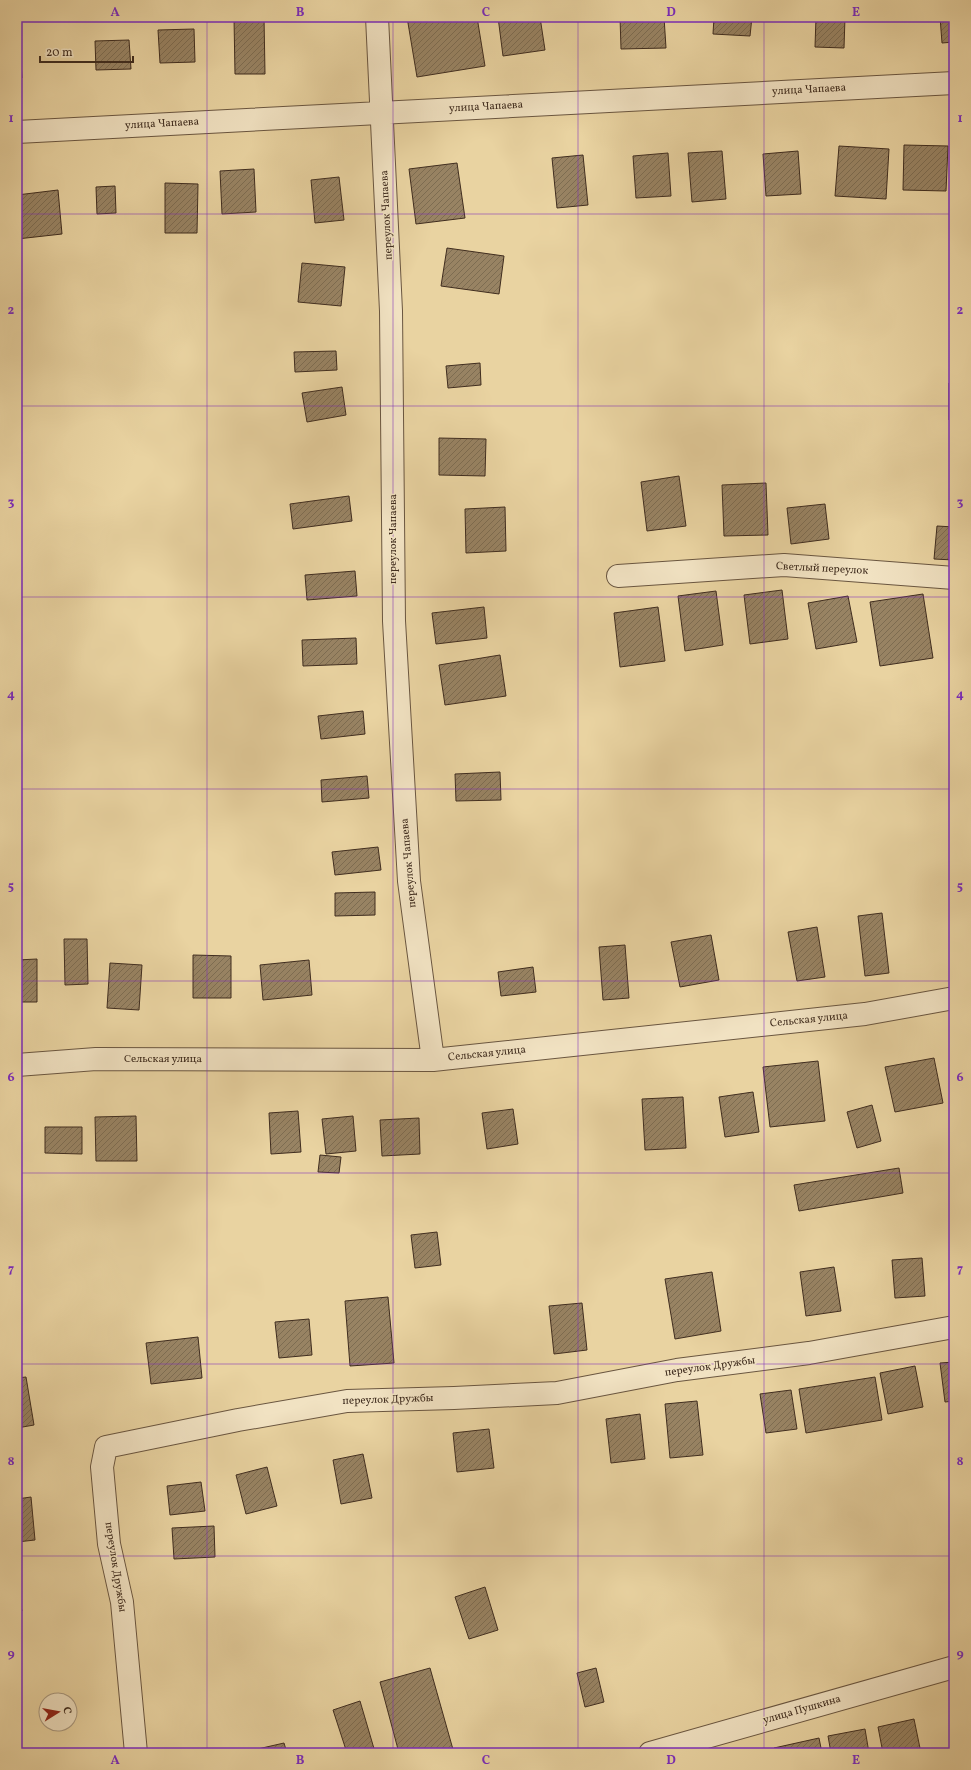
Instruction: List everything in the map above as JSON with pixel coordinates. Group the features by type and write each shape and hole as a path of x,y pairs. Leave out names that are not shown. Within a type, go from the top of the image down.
{"street":[{"name":"переулок Чапаева","path":"378,17 391,310 394,621 409,881 433,1060"},
{"name":"улица Чапаева","path":"17,132 954,83"},
{"name":"Светлый переулок","path":"618,576 784,565 954,578"},
{"name":"Сельская улица","path":"17,1065 96,1059 433,1060 865,1014 954,998"},
{"name":"переулок Дружбы","path":"136,1753 122,1602 109,1544 102,1467 106,1446 238,1420 347,1401 557,1393 677,1370 809,1353 954,1327"},
{"name":"улица Пушкина","path":"650,1753 954,1667"}],"building":[{"path":"264,17 265,74 235,74 234,18"},
{"path":"407,17 477,17 485,66 417,77"},
{"path":"498,17 540,17 545,50 503,56"},
{"path":"620,17 664,17 666,48 621,49"},
{"path":"714,17 752,17 750,36 713,34"},
{"path":"816,17 845,17 844,48 815,47"},
{"path":"940,17 954,17 954,42 942,43"},
{"path":"194,29 195,62 160,63 158,30"},
{"path":"129,40 131,69 96,70 95,41"},
{"path":"17,45 20,45 22,78 17,78"},
{"path":"904,145 948,146 946,191 903,190"},
{"path":"839,146 889,149 886,199 835,196"},
{"path":"722,151 726,199 692,202 688,153"},
{"path":"798,151 801,194 766,196 763,154"},
{"path":"668,153 671,196 636,198 633,156"},
{"path":"583,155 588,205 557,208 552,158"},
{"path":"457,163 465,218 416,224 409,169"},
{"path":"254,169 256,212 222,214 220,171"},
{"path":"339,177 344,220 315,223 311,180"},
{"path":"165,183 198,184 197,233 165,233"},
{"path":"115,186 116,213 97,214 96,187"},
{"path":"58,190 62,234 17,239 17,195"},
{"path":"447,248 504,256 499,294 441,286"},
{"path":"302,263 345,267 341,306 298,302"},
{"path":"336,351 337,370 295,372 294,352"},
{"path":"480,363 481,385 448,388 446,366"},
{"path":"949,383 954,383 954,420 949,420"},
{"path":"342,387 346,415 307,422 302,393"},
{"path":"439,438 486,439 485,476 439,475"},
{"path":"679,476 686,526 647,531 641,482"},
{"path":"766,483 768,535 724,536 722,485"},
{"path":"349,496 352,521 293,529 290,504"},
{"path":"825,504 829,539 791,544 787,508"},
{"path":"505,507 506,551 466,553 465,509"},
{"path":"937,526 954,527 954,560 934,559"},
{"path":"355,571 357,596 307,600 305,575"},
{"path":"782,590 788,639 750,644 744,595"},
{"path":"716,591 723,645 685,651 678,596"},
{"path":"923,594 933,658 880,666 870,602"},
{"path":"848,596 857,642 816,649 808,603"},
{"path":"484,607 487,638 436,644 432,613"},
{"path":"658,607 665,661 620,667 614,613"},
{"path":"356,638 357,664 303,666 302,640"},
{"path":"500,655 506,696 445,705 439,665"},
{"path":"363,711 365,734 321,739 318,716"},
{"path":"500,772 501,800 456,801 455,774"},
{"path":"367,776 369,798 322,802 321,780"},
{"path":"378,847 381,870 335,875 332,852"},
{"path":"375,892 375,915 335,916 335,893"},
{"path":"882,913 889,973 865,976 858,916"},
{"path":"817,927 825,977 797,981 788,932"},
{"path":"711,935 719,980 680,987 671,942"},
{"path":"64,939 87,939 88,984 65,985"},
{"path":"625,945 629,998 603,1000 599,947"},
{"path":"193,955 231,956 231,998 193,998"},
{"path":"37,959 37,1002 17,1002 17,960"},
{"path":"309,960 312,995 263,1000 260,965"},
{"path":"110,963 142,965 139,1010 107,1008"},
{"path":"533,967 536,992 501,996 498,972"},
{"path":"934,1058 943,1103 895,1112 885,1067"},
{"path":"818,1061 825,1121 770,1127 763,1067"},
{"path":"753,1092 759,1132 725,1137 719,1097"},
{"path":"683,1097 686,1148 645,1150 642,1099"},
{"path":"872,1105 881,1141 857,1148 847,1112"},
{"path":"513,1109 518,1144 487,1149 482,1113"},
{"path":"298,1111 301,1152 271,1154 269,1113"},
{"path":"136,1116 137,1161 96,1161 95,1117"},
{"path":"353,1116 356,1151 326,1154 322,1119"},
{"path":"419,1118 420,1154 382,1156 380,1120"},
{"path":"45,1127 82,1127 82,1154 45,1153"},
{"path":"320,1155 341,1157 339,1173 318,1172"},
{"path":"899,1168 903,1193 799,1211 794,1185"},
{"path":"437,1232 441,1265 415,1268 411,1235"},
{"path":"922,1258 925,1296 895,1298 892,1260"},
{"path":"834,1267 841,1311 806,1316 800,1272"},
{"path":"712,1272 721,1331 675,1339 665,1279"},
{"path":"388,1297 394,1363 350,1366 345,1301"},
{"path":"582,1303 587,1350 554,1354 549,1306"},
{"path":"309,1319 312,1355 279,1358 275,1322"},
{"path":"198,1337 202,1378 151,1384 146,1343"},
{"path":"954,1362 954,1401 945,1402 940,1363"},
{"path":"915,1366 923,1407 888,1414 880,1373"},
{"path":"26,1377 34,1425 17,1428 17,1378"},
{"path":"875,1377 882,1420 806,1433 799,1389"},
{"path":"791,1390 797,1429 766,1433 760,1394"},
{"path":"697,1401 703,1455 670,1458 665,1404"},
{"path":"640,1414 645,1459 611,1463 606,1419"},
{"path":"489,1429 494,1468 457,1472 453,1433"},
{"path":"363,1454 372,1498 341,1504 333,1460"},
{"path":"267,1467 277,1506 246,1514 236,1475"},
{"path":"201,1482 205,1511 170,1515 167,1486"},
{"path":"31,1497 35,1540 17,1542 17,1499"},
{"path":"214,1526 215,1557 174,1559 172,1528"},
{"path":"485,1587 498,1630 469,1639 455,1597"},
{"path":"17,1589 22,1611 17,1612"},
{"path":"430,1668 454,1753 399,1753 380,1682"},
{"path":"596,1668 604,1702 585,1707 577,1673"},
{"path":"360,1701 375,1752 347,1753 333,1710"},
{"path":"914,1719 921,1753 883,1753 878,1727"},
{"path":"865,1729 869,1753 831,1753 828,1736"},
{"path":"819,1738 822,1753 775,1753 774,1748"},
{"path":"284,1743 287,1753 249,1753 249,1751"}]}
